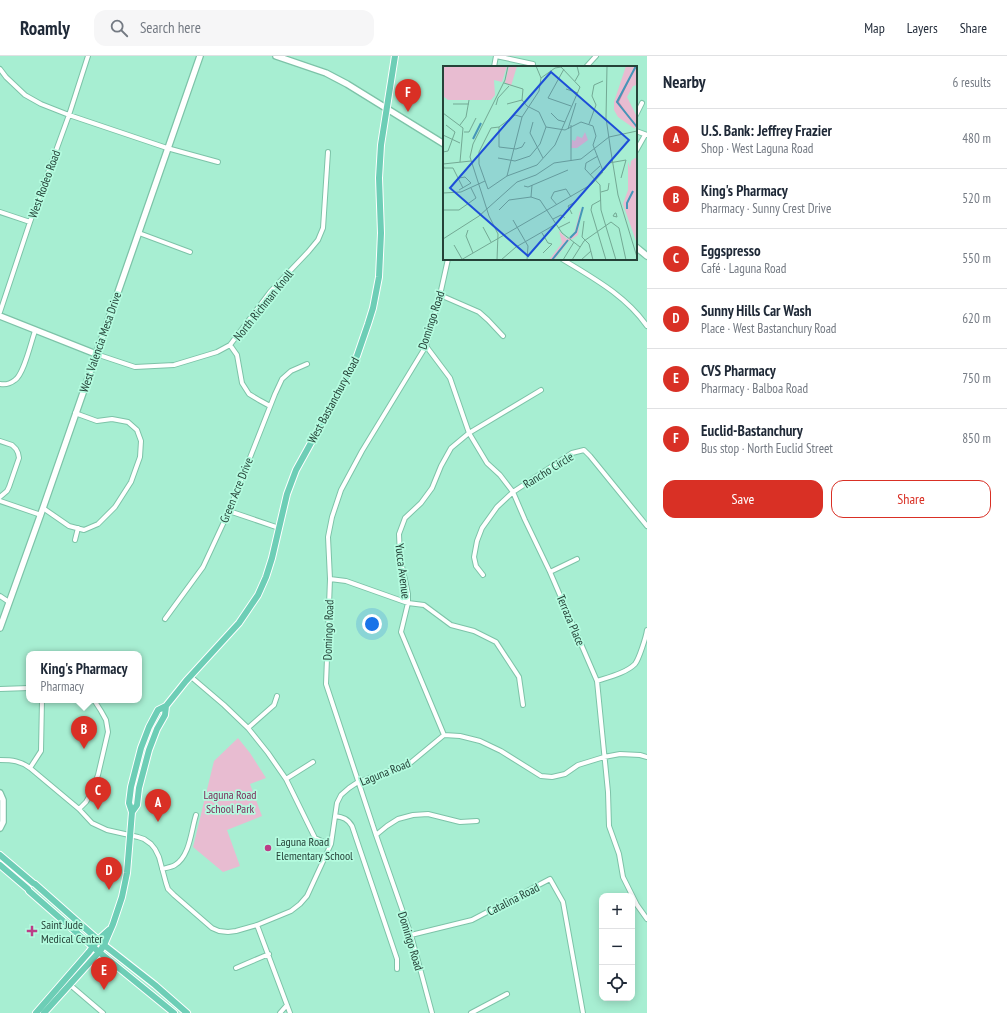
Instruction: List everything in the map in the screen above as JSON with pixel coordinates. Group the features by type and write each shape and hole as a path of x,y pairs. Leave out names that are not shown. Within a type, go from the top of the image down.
{"main road":[{"name":"West Bastanchury Road","path":"44,1013 104,945 118,909 127,873 132,812 137,805 139,788 149,750 157,729 165,714 166,706 190,676 239,623 258,595 272,558 286,494 296,470 357,356 373,308 379,277 381,233 379,178 381,146 395,56"},
{"path":"0,855 98,940 187,1013"},
{"path":"0,865 93,947 100,951 174,1013"},
{"path":"36,1013 98,940 110,929"}],"street":[{"name":"West Rodeo Road","path":"0,312 30,222 69,115 88,56"},
{"name":"West Valencia Mesa Drive","path":"0,628 41,515 121,280 200,56"},
{"path":"276,56 326,73 347,84 443,143"},
{"path":"494,66 496,56 533,64"},
{"path":"587,66 596,56"},
{"path":"0,69 6,77 25,95 41,104 167,148 218,162"},
{"path":"637,113 642,103"},
{"path":"637,149 646,135"},
{"name":"North Richman Knoll","path":"0,316 35,331 135,367 174,365 217,352 230,345 270,292 318,240 323,228 328,152"},
{"path":"0,212 30,222"},
{"path":"138,233 190,252"},
{"path":"637,248 647,256"},
{"name":"Domingo Road","path":"432,1013 411,934 376,835 326,684 330,579 328,537 332,517 341,490 362,451 426,346 448,260"},
{"path":"564,260 606,286 620,297 632,308 647,326"},
{"path":"440,295 478,312 488,320 502,336"},
{"path":"0,384 6,385 15,380 21,374 35,331"},
{"path":"230,345 237,354 242,383 249,394 270,406"},
{"name":"Terraza Place","path":"426,346 450,378 469,434 487,462 500,475 513,492 550,572 597,681 608,792 609,826 619,854 623,877 637,905 647,919"},
{"name":"Green Acre Drive","path":"165,619 203,567 228,511 282,379 291,371 306,364"},
{"name":"Yucca Avenue","path":"444,735 401,632 408,603 408,594 400,557 399,534 405,518 421,504 432,488 441,466 451,448 469,434 541,390"},
{"path":"43,508 69,526 84,530 98,524 115,507 131,482 140,457 141,441 137,430 128,422 112,419 97,421 75,413"},
{"path":"0,441 12,445 16,449 19,458 9,487 0,497"},
{"name":"Rancho Circle","path":"483,575 476,566 474,557 477,541 482,528 497,507 513,492 572,453 584,450 647,526"},
{"path":"0,501 41,515"},
{"path":"228,511 279,528"},
{"path":"75,540 78,528"},
{"path":"550,572 578,559"},
{"path":"330,579 346,581 408,603 424,605 451,625 474,631 496,642 519,677 523,705"},
{"path":"0,596 9,602"},
{"path":"597,681 620,674 635,663 646,638 647,630"},
{"path":"190,676 248,728 268,752 286,779 316,838 331,844"},
{"path":"0,689 26,688"},
{"path":"248,728 274,705 277,696"},
{"path":"30,768 41,751 42,703"},
{"path":"79,809 90,795 98,775 108,732 106,720 96,703"},
{"path":"444,735 460,736 480,741 501,751 541,776 552,777 565,774 578,765 620,754 640,755 647,757"},
{"name":"Laguna Road","path":"129,835 144,839 156,849 168,889 171,893 212,928 220,931 236,932 291,911 307,896 331,844 337,803 341,794 358,782 409,764 444,735"},
{"path":"0,760 11,760 22,763 79,809 92,823 118,833 129,835"},
{"path":"286,779 313,762"},
{"path":"0,793 3,800 3,822 0,828"},
{"path":"376,835 387,826 398,820 413,815 428,814 460,822 478,821"},
{"path":"162,868 174,866 183,858 187,849 196,815"},
{"path":"335,816 346,819 352,826 397,960 397,969"},
{"name":"Catalina Road","path":"411,934 472,920 550,879 563,902 584,1013"},
{"path":"257,925 290,1013"},
{"path":"236,968 269,954"},
{"path":"69,984 103,1013"},
{"path":"471,1013 507,994"},
{"path":"280,1013 287,1005"}],"green space":[{"name":"Laguna Road School Park","path":"238,738 250,753 266,778 250,784 262,816 227,830 240,866 223,872 193,847 214,761"}],"place":[{"name":"Euclid-Bastanchury","path":"408,112"},
{"name":"King's Pharmacy","path":"84,749"},
{"name":"Eggspresso","path":"98,810"},
{"name":"U.S. Bank: Jeffrey Frazier","path":"158,822"},
{"name":"Laguna Road Elementary School","path":"268,848"},
{"name":"Sunny Hills Car Wash","path":"109,890"},
{"name":"Saint Jude Medical Center","path":"32,931"},
{"name":"CVS Pharmacy","path":"104,990"}]}
